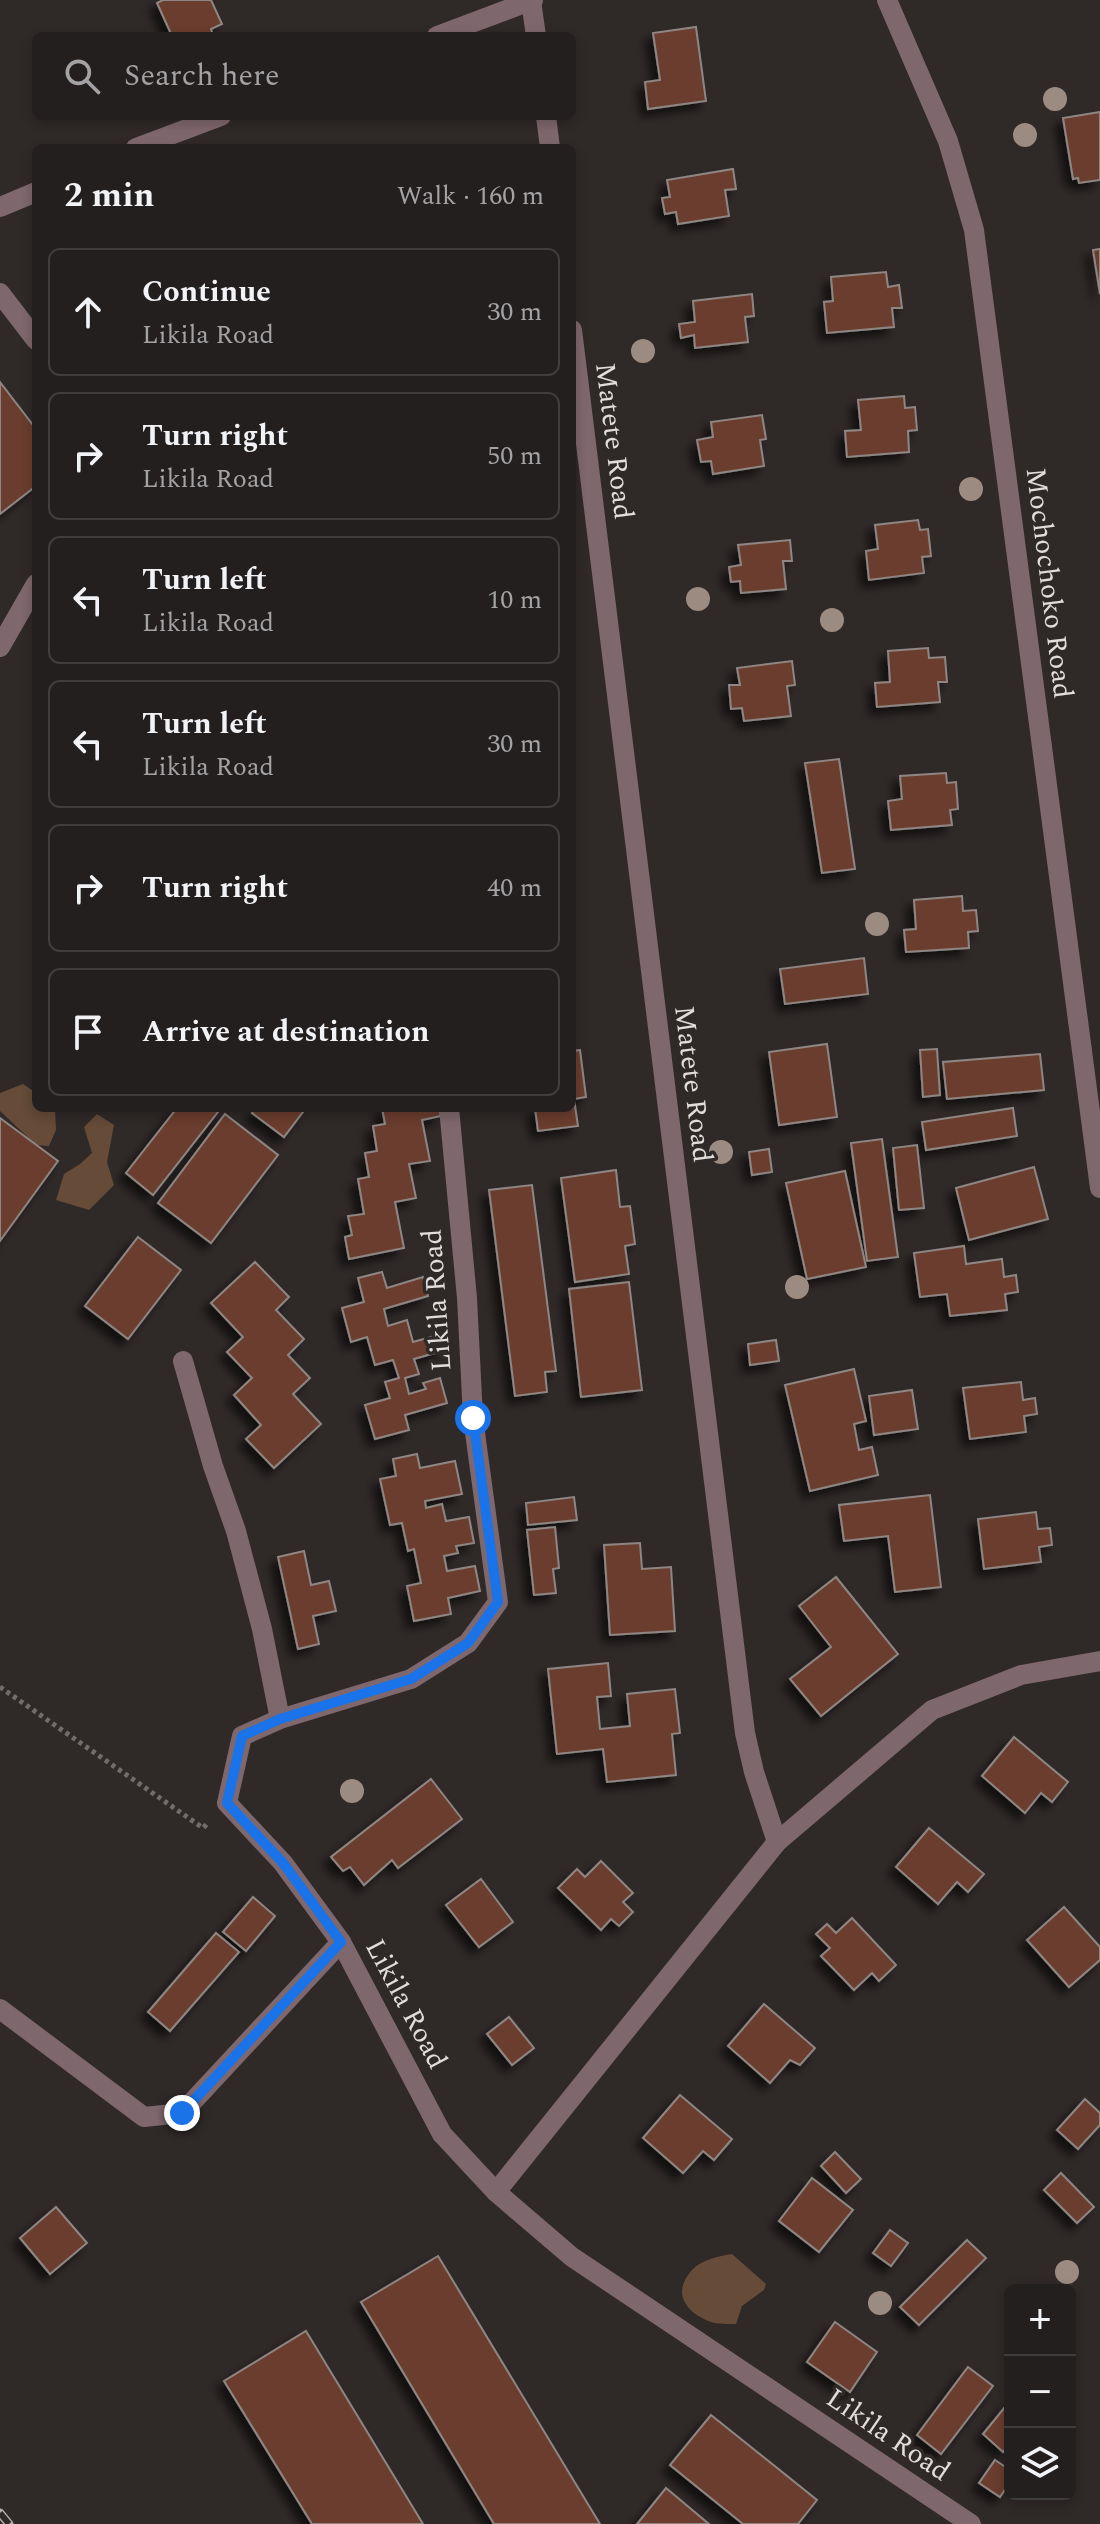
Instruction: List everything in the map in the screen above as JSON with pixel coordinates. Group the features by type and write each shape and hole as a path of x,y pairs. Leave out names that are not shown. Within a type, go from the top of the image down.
{"street":[{"path":"448,32 532,0 536,32"},
{"name":"Mochochoko Road","path":"887,0 948,141 974,230 1100,1188"},
{"path":"147,144 210,120"},
{"path":"546,120 550,144"},
{"path":"0,207 32,194"},
{"path":"0,293 32,335"},
{"name":"Matete Road","path":"576,362 745,1733 777,1842"},
{"path":"0,647 32,591"},
{"name":"Likila Road","path":"449,1112 467,1298 473,1418 498,1602 468,1643 411,1679 280,1719 242,1736 227,1803 283,1863 341,1942 442,2134 496,2192 572,2257 971,2524"},
{"path":"183,1361 213,1466 240,1545 262,1629 280,1719"},
{"path":"496,2192 777,1842 932,1710 1021,1675 1100,1661"},
{"path":"0,2009 144,2117 182,2113 341,1942"}],"path":[{"path":"0,1687 203,1828 227,1803"}],"shaded area":[{"path":"23,1084 32,1090 32,1112 55,1112 56,1130 49,1146 36,1145 0,1111 0,1093"},
{"path":"97,1114 114,1125 107,1162 114,1185 89,1210 56,1200 64,1174 92,1153 84,1127"},
{"path":"732,2254 766,2284 764,2290 742,2306 736,2324 711,2322 688,2308 682,2294 683,2287 686,2278 700,2264"}],"building":[{"path":"163,0 211,0 222,24 211,29 212,32 170,32 157,3"},
{"path":"696,27 706,101 648,109 645,82 660,80 653,33"},
{"path":"1100,112 1100,180 1079,183 1078,178 1073,179 1063,118"},
{"path":"733,169 736,189 725,190 729,216 678,224 676,212 665,214 662,198 670,197 667,180"},
{"path":"1100,249 1100,294 1093,250"},
{"path":"886,272 888,287 899,285 902,308 892,308 894,327 827,333 824,302 833,301 831,277"},
{"path":"752,294 754,316 745,317 748,342 695,348 694,335 681,338 679,324 695,322 693,301"},
{"path":"0,382 32,424 32,489 0,514"},
{"path":"904,396 905,408 915,407 917,430 908,431 909,452 847,457 845,431 861,430 858,400"},
{"path":"762,415 766,439 760,440 764,466 713,474 711,461 701,462 697,440 713,437 711,422"},
{"path":"918,520 920,530 928,529 931,556 922,557 924,573 869,580 866,551 878,549 875,525"},
{"path":"790,540 792,561 783,561 786,589 741,593 740,581 731,582 729,567 741,565 738,545"},
{"path":"928,648 929,658 945,657 947,682 938,682 940,702 877,707 875,683 890,682 888,651"},
{"path":"792,661 795,685 787,686 791,716 744,721 742,708 731,709 729,685 740,685 737,668"},
{"path":"839,759 855,869 822,873 805,763"},
{"path":"946,773 947,783 956,782 958,809 950,810 952,825 891,830 888,801 902,799 900,776"},
{"path":"962,896 963,911 976,910 978,931 968,932 969,948 906,952 904,930 916,929 914,900"},
{"path":"864,958 868,994 785,1004 780,969"},
{"path":"827,1044 837,1117 779,1125 769,1052"},
{"path":"937,1049 940,1095 923,1097 920,1050"},
{"path":"576,1050 580,1050 586,1097 576,1099"},
{"path":"1040,1054 1044,1090 947,1099 943,1062"},
{"path":"1013,1108 1017,1136 926,1150 922,1122"},
{"path":"174,1112 218,1112 153,1195 126,1173"},
{"path":"253,1112 303,1112 284,1137"},
{"path":"383,1112 440,1112 441,1116 422,1120 430,1161 409,1164 416,1198 395,1202 404,1248 349,1259 345,1237 352,1235 348,1216 364,1214 358,1179 369,1177 365,1153 377,1151 373,1126 385,1124"},
{"path":"536,1112 576,1112 578,1126 538,1131"},
{"path":"225,1114 278,1155 211,1243 158,1203"},
{"path":"0,1118 58,1161 0,1241"},
{"path":"882,1139 898,1257 867,1261 851,1143"},
{"path":"917,1145 924,1208 899,1210 893,1148"},
{"path":"769,1149 772,1172 752,1175 749,1152"},
{"path":"1034,1167 1048,1219 969,1240 956,1188"},
{"path":"616,1170 620,1207 630,1206 635,1244 625,1246 629,1274 575,1282 561,1178"},
{"path":"845,1171 866,1267 807,1279 786,1183"},
{"path":"532,1185 556,1371 545,1372 547,1392 515,1396 489,1190"},
{"path":"138,1237 181,1270 128,1339 85,1306"},
{"path":"964,1246 966,1264 1002,1259 1004,1277 1016,1275 1018,1292 1005,1294 1007,1310 950,1316 947,1294 920,1297 914,1253"},
{"path":"255,1262 289,1297 276,1310 304,1339 288,1355 310,1378 293,1394 321,1424 274,1468 246,1439 261,1425 234,1395 252,1378 227,1352 243,1337 211,1303"},
{"path":"382,1272 387,1288 423,1277 428,1296 384,1309 388,1326 407,1320 413,1342 438,1335 442,1351 414,1359 419,1374 405,1378 409,1394 426,1389 423,1383 440,1378 447,1403 405,1415 409,1430 375,1439 365,1405 390,1398 385,1382 399,1378 393,1360 375,1365 367,1337 351,1342 342,1308 364,1302 358,1278"},
{"path":"629,1282 642,1390 581,1397 569,1289"},
{"path":"776,1340 779,1361 750,1365 748,1344"},
{"path":"854,1369 866,1421 854,1424 859,1450 872,1447 878,1475 810,1491 785,1385"},
{"path":"1021,1382 1023,1400 1035,1398 1037,1414 1024,1416 1026,1432 970,1439 963,1388"},
{"path":"912,1390 918,1429 874,1435 869,1396"},
{"path":"417,1454 420,1468 455,1461 462,1494 425,1501 426,1508 442,1504 446,1521 469,1517 474,1543 456,1546 458,1553 444,1556 447,1571 475,1566 480,1591 448,1598 451,1614 414,1621 407,1586 421,1583 414,1549 408,1551 402,1523 390,1525 380,1479 396,1476 393,1459"},
{"path":"930,1495 941,1587 895,1592 888,1536 844,1541 839,1505"},
{"path":"574,1497 577,1520 528,1525 526,1503"},
{"path":"1036,1512 1038,1529 1050,1528 1052,1545 1039,1547 1041,1562 984,1569 978,1519"},
{"path":"555,1527 559,1568 553,1569 556,1593 534,1595 527,1530"},
{"path":"640,1543 642,1569 671,1567 675,1631 610,1635 604,1545"},
{"path":"304,1551 311,1585 329,1581 336,1611 313,1616 319,1644 298,1649 278,1557"},
{"path":"836,1577 898,1654 821,1716 790,1679 831,1647 799,1606"},
{"path":"608,1663 611,1696 597,1697 600,1729 630,1726 627,1694 675,1689 680,1733 672,1734 676,1775 607,1782 603,1749 557,1754 548,1669"},
{"path":"1014,1737 1068,1782 1052,1802 1041,1793 1025,1813 982,1776"},
{"path":"431,1779 462,1819 398,1868 392,1860 364,1885 350,1867 343,1871 331,1857"},
{"path":"929,1828 984,1874 968,1892 957,1882 938,1904 896,1867"},
{"path":"601,1861 633,1893 623,1902 633,1912 619,1926 611,1919 601,1930 558,1888 577,1869 585,1877"},
{"path":"481,1879 513,1922 479,1947 446,1905"},
{"path":"253,1897 275,1916 246,1951 223,1932"},
{"path":"1064,1907 1100,1947 1100,1960 1069,1987 1027,1940"},
{"path":"852,1918 896,1965 879,1981 872,1973 854,1990 821,1956 830,1948 816,1934 827,1924 836,1933"},
{"path":"216,1933 239,1952 170,2031 148,2012"},
{"path":"764,2004 815,2048 800,2065 790,2060 770,2083 728,2046"},
{"path":"509,2017 534,2048 512,2065 487,2034"},
{"path":"680,2095 732,2139 714,2160 703,2151 683,2173 643,2138"},
{"path":"1085,2099 1100,2113 1100,2125 1078,2149 1057,2130"},
{"path":"835,2152 861,2179 846,2193 821,2166"},
{"path":"1061,2173 1094,2207 1077,2223 1044,2190"},
{"path":"812,2178 853,2210 819,2252 779,2221"},
{"path":"56,2207 87,2243 50,2274 20,2238"},
{"path":"890,2230 908,2243 891,2266 873,2253"},
{"path":"967,2240 986,2258 919,2325 900,2307"},
{"path":"438,2256 600,2524 494,2524 361,2302"},
{"path":"835,2322 877,2352 850,2392 807,2362"},
{"path":"306,2331 423,2524 312,2524 224,2381"},
{"path":"968,2367 993,2386 941,2454 917,2435"},
{"path":"1004,2408 1003,2452 983,2434"},
{"path":"711,2415 817,2500 798,2524 743,2524 670,2465"},
{"path":"995,2460 1004,2466 1004,2491 1000,2497 979,2483"},
{"path":"666,2488 709,2524 637,2524"}],"railway":[{"path":"0,2513 9,2524"}],"route":[{"path":"182,2113 341,1942 283,1863 227,1803 242,1736 280,1719 411,1679 468,1643 498,1602 473,1418"}]}
